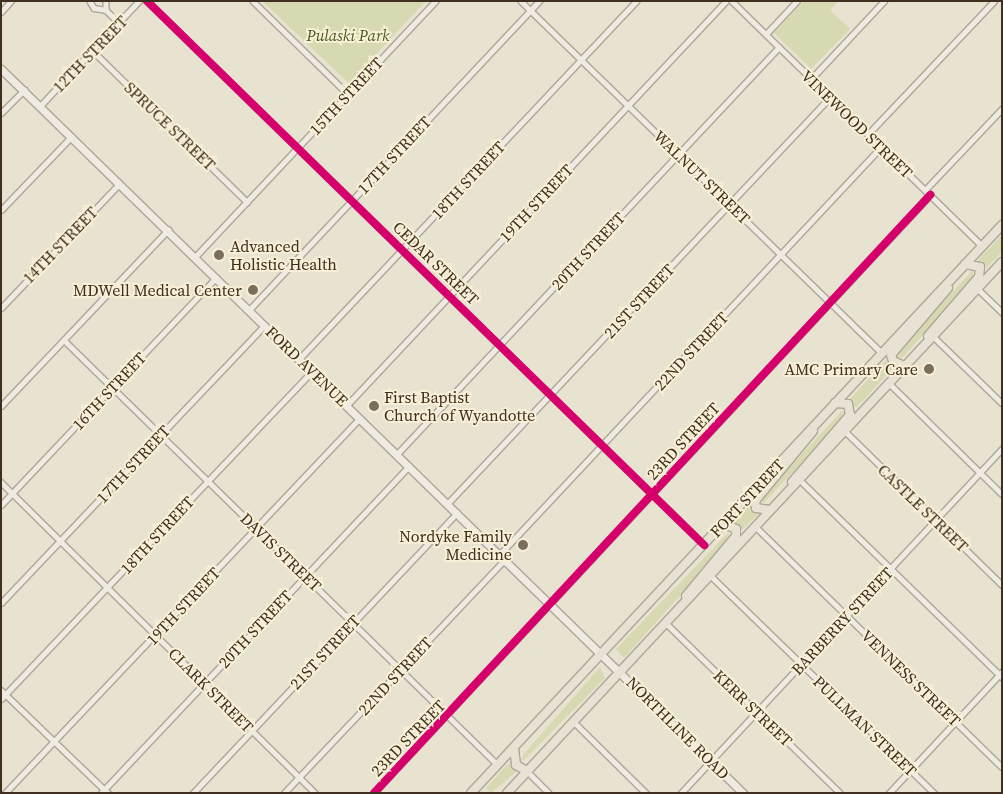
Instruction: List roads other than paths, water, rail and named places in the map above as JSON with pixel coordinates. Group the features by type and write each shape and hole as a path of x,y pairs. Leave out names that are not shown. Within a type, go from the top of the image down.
{"main road":[{"name":"FORD AVENUE","path":"1,69 612,663"},
{"name":"FORT STREET","path":"473,791 1002,224"},
{"name":"FORT STREET","path":"507,793 573,721 622,672 755,526 1002,262"},
{"path":"922,347 938,321 980,274 980,267 965,264"},
{"path":"904,366 892,361 892,355 939,302 957,274"},
{"path":"785,494 807,461 850,414 848,404 835,404"},
{"path":"770,510 756,508 755,502 808,442 816,424"},
{"path":"680,607 694,584 736,536 736,529 724,524"},
{"name":"NORTHLINE ROAD","path":"612,663 744,793"},
{"path":"514,748 516,765 527,771"},
{"path":"473,791 485,793"}],"street":[{"path":"1,12 11,1"},
{"path":"90,1 94,8 106,10 120,23"},
{"path":"106,1 106,10"},
{"name":"12TH STREET","path":"40,106 139,1"},
{"name":"CEDAR STREET","path":"146,1 704,545"},
{"path":"253,1 348,94"},
{"name":"15TH STREET","path":"195,257 435,1"},
{"name":"WALNUT STREET","path":"521,1 882,353"},
{"name":"17TH STREET","path":"249,310 539,1"},
{"name":"18TH STREET","path":"299,359 636,1"},
{"name":"19TH STREET","path":"347,405 726,1"},
{"name":"VINEWOOD STREET","path":"732,1 982,246"},
{"path":"766,34 797,1"},
{"path":"811,78 884,1"},
{"path":"868,134 994,1"},
{"name":"20TH STREET","path":"397,454 779,47"},
{"name":"SPRUCE STREET","path":"93,51 247,202"},
{"path":"1,113 24,90"},
{"name":"21ST STREET","path":"448,504 830,97"},
{"path":"925,190 1002,109"},
{"path":"1,210 71,136"},
{"name":"22ND STREET","path":"284,793 400,669 603,445 881,147"},
{"name":"14TH STREET","path":"1,308 120,183"},
{"name":"23RD STREET","path":"374,793 448,716 930,196"},
{"path":"2,404 168,230"},
{"name":"16TH STREET","path":"1,505 216,278"},
{"path":"977,288 1002,312"},
{"name":"17TH STREET","path":"1,603 265,325"},
{"path":"933,336 1002,403"},
{"name":"DAVIS STREET","path":"64,340 498,765"},
{"name":"18TH STREET","path":"1,700 312,371"},
{"path":"888,383 1002,494"},
{"name":"19TH STREET","path":"5,793 360,418"},
{"name":"CASTLE STREET","path":"844,431 1002,585"},
{"name":"BARBERRY STREET","path":"681,793 1002,449"},
{"name":"20TH STREET","path":"105,792 204,683 409,466"},
{"path":"799,479 1001,674 889,793"},
{"name":"CLARK STREET","path":"1,482 315,793"},
{"name":"21ST STREET","path":"193,793 457,513"},
{"name":"VENNESS STREET","path":"755,526 1002,768"},
{"name":"PULLMAN STREET","path":"710,575 934,793"},
{"name":"KERR STREET","path":"666,623 840,793"},
{"path":"1,690 105,792"},
{"path":"573,721 646,793"},
{"path":"527,771 549,793"}],"place":[{"name":"Advanced Holistic Health","path":"219,255"},
{"name":"MDWell Medical Center","path":"253,290"},
{"name":"AMC Primary Care","path":"929,369"},
{"name":"First Baptist Church of Wyandotte","path":"374,406"},
{"name":"Nordyke Family Medicine","path":"523,545"}],"park label":[{"name":"Pulaski Park","path":"348,35"}]}
